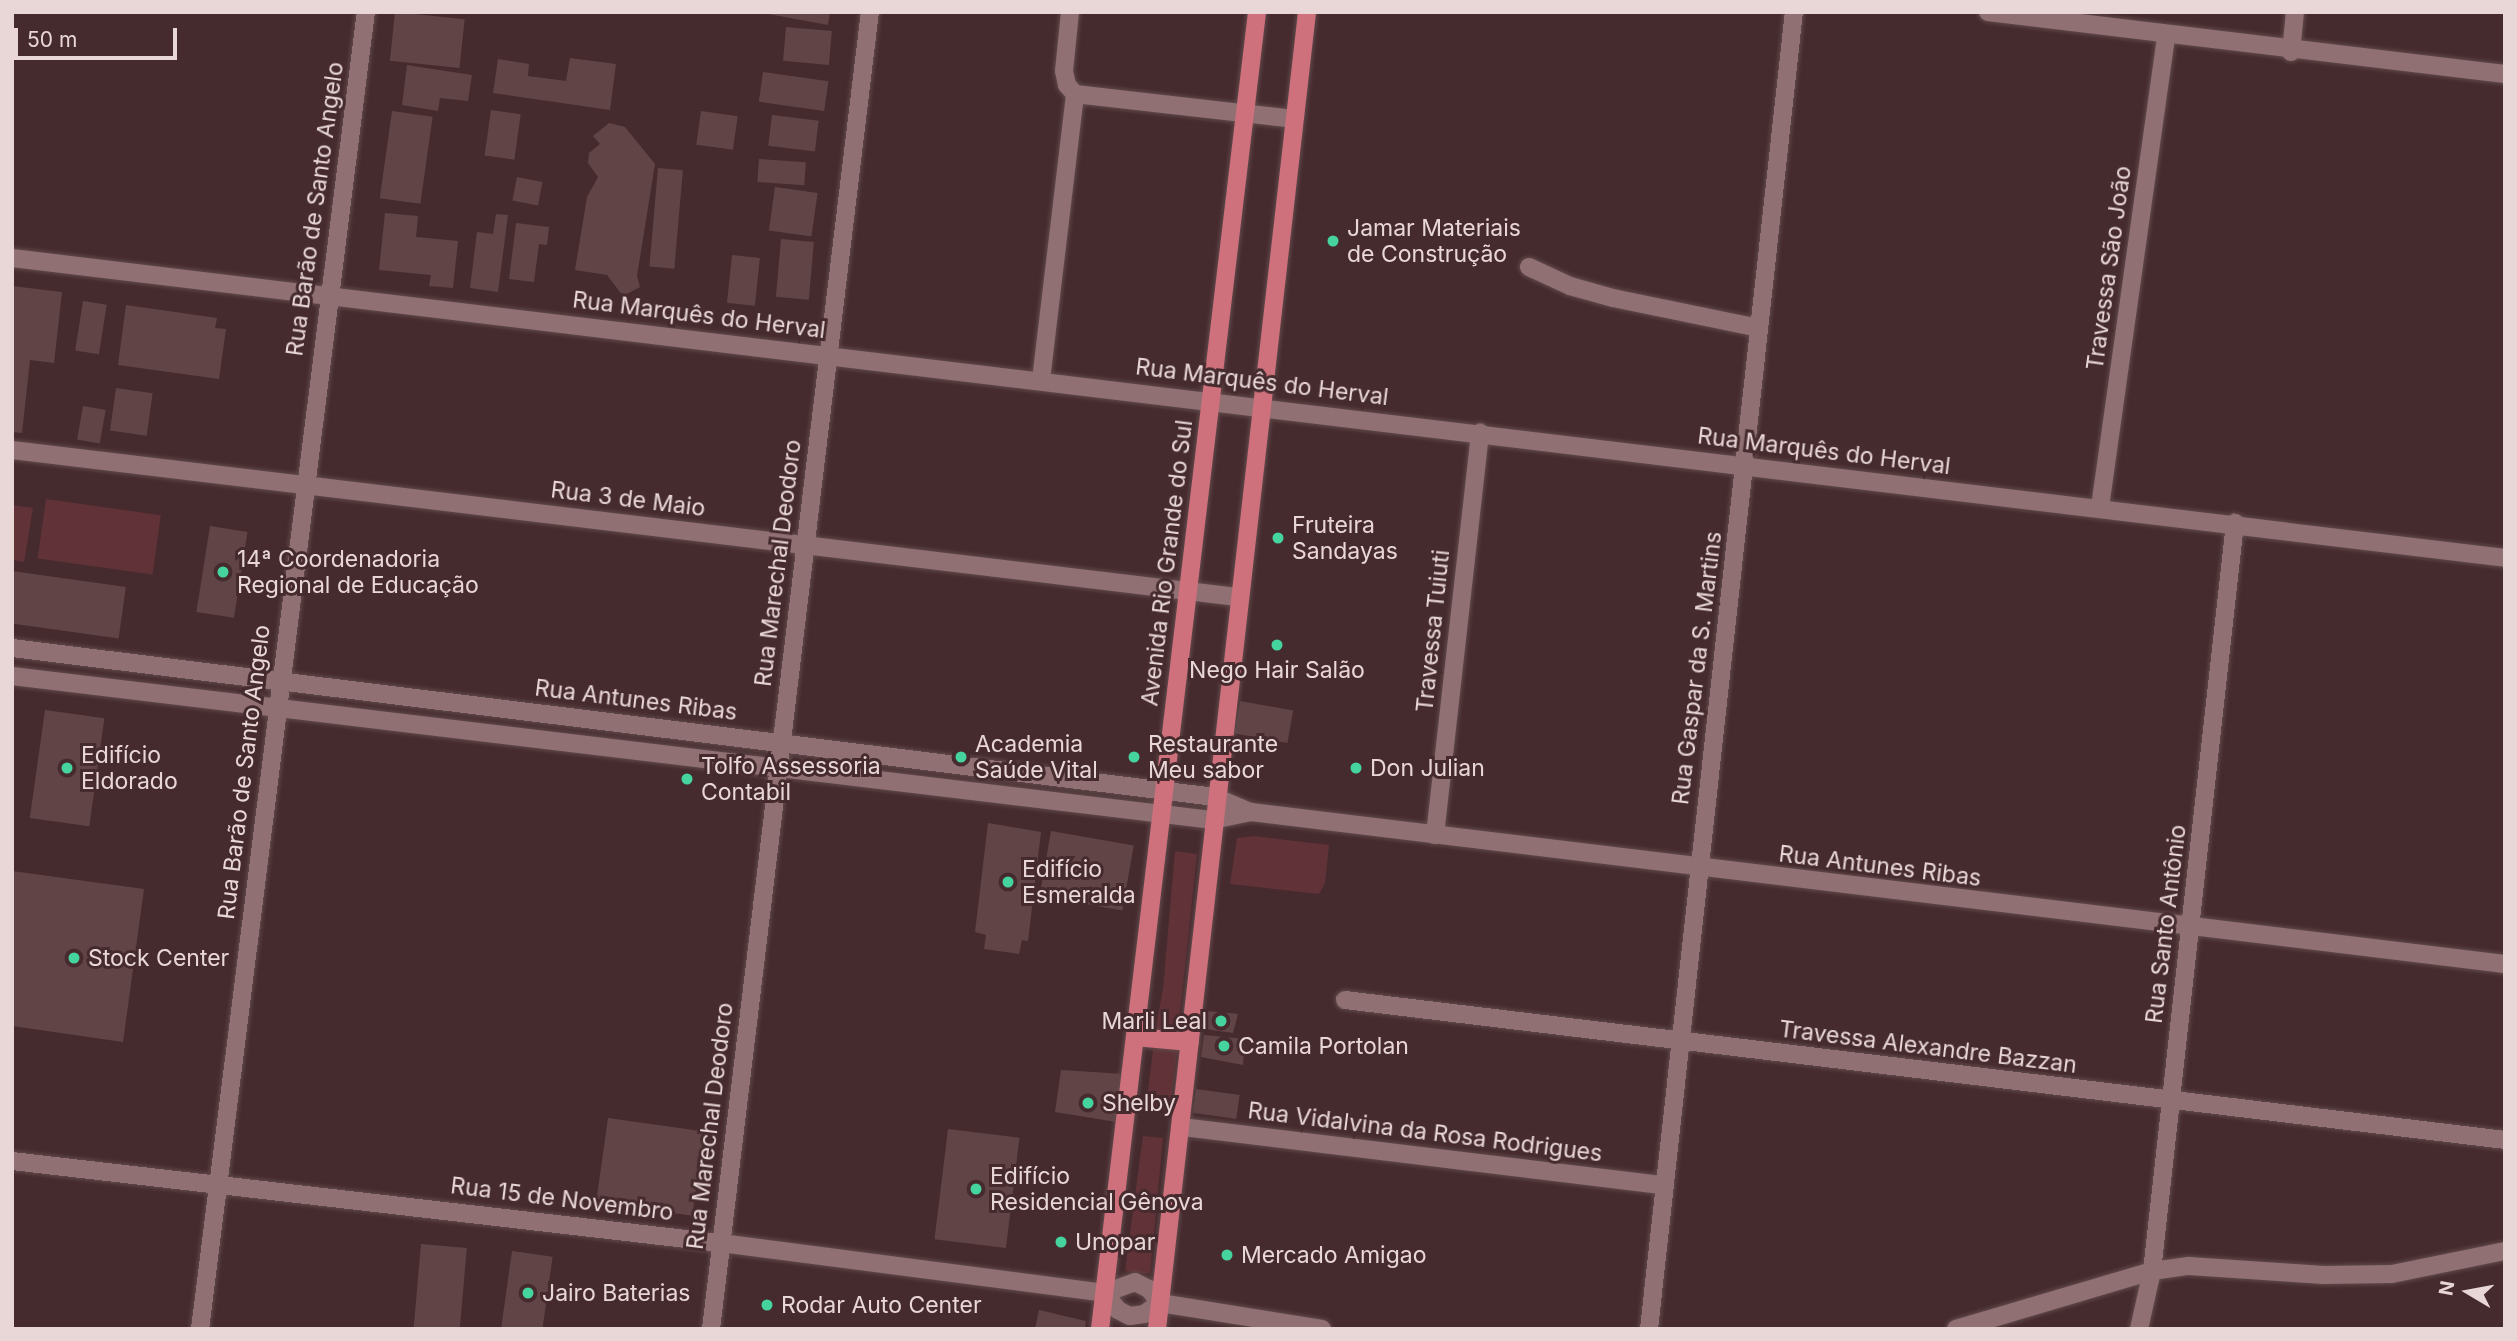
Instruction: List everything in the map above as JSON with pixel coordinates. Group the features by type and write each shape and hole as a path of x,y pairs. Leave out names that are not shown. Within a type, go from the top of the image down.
{"main road":[{"name":"Avenida Rio Grande do Sul","path":"1100,1329 1257,12"},
{"path":"1157,1329 1182,1127 1237,597 1307,12"},
{"path":"1135,1037 1190,1042"}],"street":[{"name":"Rua Barão de Santo Angelo","path":"200,1329 327,295 366,12"},
{"name":"Rua Marechal Deodoro","path":"710,1329 870,12"},
{"path":"1070,12 1064,71 1067,85 1075,94 1294,119"},
{"name":"Rua Gaspar da S. Martins","path":"1649,1329 1794,12"},
{"path":"1988,12 2291,52 2505,74"},
{"path":"2291,52 2295,12"},
{"name":"Travessa São João","path":"2100,507 2166,37"},
{"path":"1041,380 1075,94"},
{"name":"Rua Marquês do Herval","path":"12,258 1210,400 1745,468 2235,523 2505,558"},
{"path":"1529,267 1570,286 1613,298 1759,328"},
{"name":"Travessa Tuiuti","path":"1435,835 1480,433"},
{"name":"Rua 3 de Maio","path":"12,450 1237,597"},
{"name":"Rua Santo Antônio","path":"2139,1329 2152,1271 2235,523"},
{"name":"Rua Antunes Ribas","path":"12,648 1215,797 1251,812 2505,964"},
{"name":"Rua Antunes Ribas","path":"12,676 778,765 1213,820 1251,812"},
{"name":"Travessa Alexandre Bazzan","path":"1345,1000 1679,1043 2505,1140"},
{"name":"Rua Vidalvina da Rosa Rodrigues","path":"1182,1127 1663,1185"},
{"name":"Rua 15 de Novembro","path":"12,1161 721,1243 1105,1293 1135,1282 1149,1289 1160,1303 1322,1329"},
{"path":"1956,1329 2152,1271 2189,1266 2324,1275 2392,1274 2505,1251"},
{"path":"1105,1293 1130,1316 1144,1314 1160,1303"}],"shaded area":[{"path":"46,499 161,515 153,575 38,558"},
{"path":"12,505 33,508 24,562 12,560"},
{"path":"1254,836 1329,845 1325,883 1319,894 1230,884 1237,838"},
{"path":"1175,851 1197,854 1182,995 1177,1036 1154,1038 1163,989"},
{"path":"1154,1042 1178,1045 1170,1112 1146,1109"},
{"path":"1143,1136 1163,1138 1150,1274 1125,1271"}],"building":[{"path":"395,12 465,19 459,68 390,61"},
{"path":"758,12 830,12 828,25"},
{"path":"786,27 832,31 829,65 783,61"},
{"path":"570,58 616,64 610,110 493,93 498,59 529,64 528,76 566,81"},
{"path":"407,65 472,75 468,101 440,98 438,111 402,105"},
{"path":"763,72 828,81 824,111 759,102"},
{"path":"491,110 521,114 514,160 485,156"},
{"path":"392,111 433,117 420,204 380,198"},
{"path":"701,111 738,116 733,150 696,145"},
{"path":"772,115 819,121 815,151 768,146"},
{"path":"609,123 625,127 655,164 637,276 640,287 623,296 607,275 575,270 587,197 598,177 588,163 589,153 600,144 593,136"},
{"path":"759,159 806,162 804,185 757,182"},
{"path":"658,168 683,170 674,269 649,267"},
{"path":"517,177 543,182 538,206 512,201"},
{"path":"775,187 818,193 811,237 769,231"},
{"path":"385,213 418,216 416,237 458,241 453,288 429,286 431,275 379,270"},
{"path":"496,214 508,215 498,292 470,288 477,232 493,234"},
{"path":"516,223 549,227 547,245 539,244 534,282 509,279"},
{"path":"781,239 814,242 809,300 776,297"},
{"path":"732,255 760,258 755,306 727,303"},
{"path":"12,286 62,292 54,363 30,360 22,433 12,432"},
{"path":"83,301 107,305 99,354 75,350"},
{"path":"126,305 217,318 215,328 226,329 219,379 118,365"},
{"path":"116,388 153,393 147,436 110,431"},
{"path":"83,406 106,410 100,443 77,439"},
{"name":"14ª Coordenadoria Regional de Educação","path":"210,526 248,532 234,618 196,612"},
{"path":"12,571 126,587 119,638 12,624"},
{"path":"1240,701 1293,710 1287,743 1234,733"},
{"name":"Edifício Eldorado","path":"45,710 104,718 89,826 30,818"},
{"name":"Edifício Esmeralda","path":"988,823 1041,832 1028,941 1022,940 1019,954 984,949 986,935 975,932"},
{"path":"1051,831 1134,846 1122,911 1040,896"},
{"name":"Stock Center","path":"12,871 144,889 123,1042 12,1026"},
{"name":"Marli Leal","path":"1207,1011 1238,1014 1233,1033 1204,1029"},
{"name":"Camila Portolan","path":"1204,1035 1245,1039 1243,1065 1201,1057"},
{"name":"Shelby","path":"1061,1070 1124,1074 1116,1122 1055,1112"},
{"path":"1196,1089 1240,1095 1236,1119 1193,1113"},
{"path":"608,1118 704,1131 692,1216 596,1202"},
{"name":"Edifício Residencial Gênova","path":"948,1129 1019,1138 1006,1248 934,1239"},
{"path":"421,1244 467,1248 460,1329 414,1329"},
{"name":"Jairo Baterias","path":"512,1251 553,1257 542,1329 501,1329"},
{"path":"1039,1310 1086,1321 1085,1329 1035,1329"}],"place":[{"name":"Jamar Materiais de Construção","path":"1333,241"},
{"name":"Fruteira Sandayas","path":"1278,538"},
{"name":"14ª Coordenadoria Regional de Educação","path":"223,572"},
{"name":"Nego Hair Salão","path":"1277,645"},
{"name":"Academia Saúde Vital","path":"961,757"},
{"name":"Restaurante Meu sabor","path":"1134,757"},
{"name":"Edifício Eldorado","path":"67,768"},
{"name":"Don Julian","path":"1356,768"},
{"name":"Tolfo Assessoria Contabil","path":"687,779"},
{"name":"Edifício Esmeralda","path":"1008,882"},
{"name":"Stock Center","path":"74,958"},
{"name":"Marli Leal","path":"1221,1021"},
{"name":"Camila Portolan","path":"1224,1046"},
{"name":"Shelby","path":"1088,1103"},
{"name":"Edifício Residencial Gênova","path":"976,1189"},
{"name":"Unopar","path":"1061,1242"},
{"name":"Mercado Amigao","path":"1227,1255"},
{"name":"Jairo Baterias","path":"528,1293"},
{"name":"Rodar Auto Center","path":"767,1305"}]}
